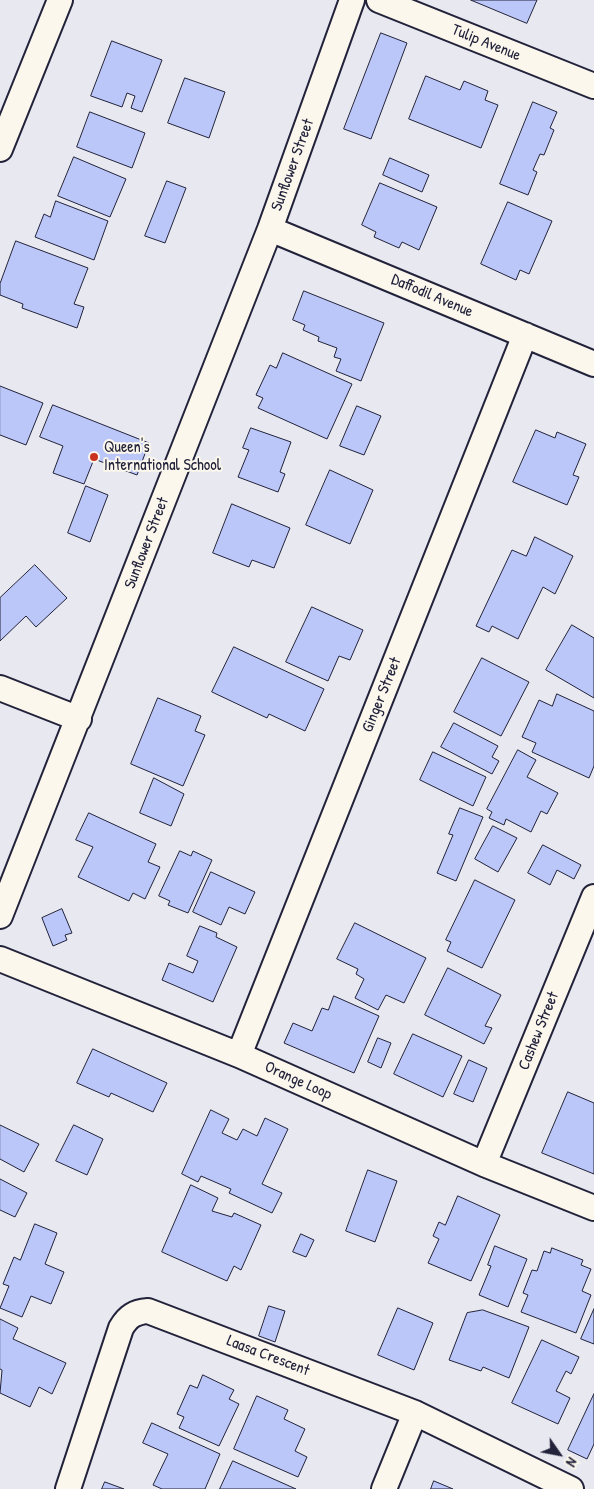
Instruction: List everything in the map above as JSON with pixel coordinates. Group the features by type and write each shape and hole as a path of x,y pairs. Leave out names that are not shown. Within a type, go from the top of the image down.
{"street":[{"path":"0,148 60,0"},
{"name":"Sunflower Street","path":"0,916 270,229 352,0"},
{"name":"Tulip Avenue","path":"379,0 594,86"},
{"name":"Daffodil Avenue","path":"270,229 594,364"},
{"name":"Ginger Street","path":"239,1055 525,335"},
{"path":"0,688 79,719"},
{"name":"Cashew Street","path":"484,1164 594,897"},
{"name":"Orange Loop","path":"0,959 239,1055 484,1164 594,1208"},
{"name":"Laasa Crescent","path":"68,1489 121,1328 126,1320 136,1312 148,1311 415,1413 571,1489"},
{"path":"384,1489 415,1413"}],"building":[{"path":"471,0 537,0 527,23"},
{"path":"381,33 407,43 371,139 344,129"},
{"path":"112,41 162,60 142,112 131,108 135,96 127,93 122,107 91,96"},
{"path":"426,76 460,90 464,81 488,91 485,100 498,105 481,148 409,119"},
{"path":"185,78 225,92 209,138 168,123"},
{"path":"533,102 557,112 550,128 554,130 544,155 540,154 533,170 537,172 528,195 500,184"},
{"path":"90,112 145,133 132,168 77,147"},
{"path":"74,157 126,179 110,217 58,196"},
{"path":"390,158 429,175 422,192 383,175"},
{"path":"167,181 186,188 165,243 145,236"},
{"path":"380,183 437,207 419,250 402,242 399,248 374,237 376,232 362,225"},
{"path":"56,201 108,221 94,260 35,237 44,214 50,217"},
{"path":"508,202 552,221 529,274 520,270 516,280 481,264"},
{"path":"16,241 88,268 74,304 84,307 77,328 22,308 23,304 0,295 0,284"},
{"path":"304,291 384,323 361,381 336,371 341,359 334,357 337,348 318,341 319,337 303,330 305,325 293,320"},
{"path":"283,353 352,384 327,439 258,408 263,398 256,395 270,365 276,368"},
{"path":"0,386 43,403 26,445 0,435"},
{"path":"53,405 149,443 137,475 94,459 84,484 53,473 63,446 40,437"},
{"path":"357,406 381,416 364,455 340,446"},
{"path":"251,428 291,442 280,472 285,474 278,492 238,477 249,450 243,448"},
{"path":"536,430 555,438 557,432 586,444 573,475 579,477 567,505 513,482"},
{"path":"330,470 373,490 350,544 306,525"},
{"path":"86,486 108,495 90,542 68,533"},
{"path":"232,504 290,528 274,568 252,560 249,567 213,553"},
{"path":"535,537 573,556 555,594 543,587 518,639 492,626 489,632 476,626 512,550 526,556"},
{"path":"35,565 67,598 36,627 26,616 0,641 0,598"},
{"path":"312,607 363,630 350,660 339,656 328,681 286,662"},
{"path":"572,625 594,638 594,698 546,670"},
{"path":"234,647 324,689 305,731 269,714 267,718 212,692"},
{"path":"482,658 529,682 501,736 454,712"},
{"path":"557,694 594,711 594,766 589,778 532,752 536,743 522,737 539,700 552,706"},
{"path":"158,698 201,716 195,731 205,735 183,786 131,764"},
{"path":"454,723 498,746 492,757 499,761 492,774 441,747"},
{"path":"518,750 536,760 527,777 558,793 547,814 541,811 531,832 506,819 504,825 489,818 492,812 487,809"},
{"path":"433,752 486,777 473,806 420,780"},
{"path":"154,778 184,794 171,826 140,813"},
{"path":"460,808 483,817 456,881 437,873 453,835 449,834"},
{"path":"89,813 156,844 148,862 160,867 145,899 133,893 129,901 78,877 93,847 76,840"},
{"path":"493,826 517,838 498,872 475,859"},
{"path":"543,845 581,865 574,879 557,870 550,885 528,873"},
{"path":"180,851 191,856 193,851 212,860 188,913 168,905 170,901 159,896"},
{"path":"211,872 255,892 245,914 229,907 221,925 193,912"},
{"path":"475,880 515,900 482,968 447,951 451,942 446,940"},
{"path":"62,909 72,933 65,935 67,940 53,946 42,918"},
{"path":"355,923 426,958 404,1003 386,995 378,1010 355,998 364,979 356,974 358,969 337,959"},
{"path":"200,926 217,933 216,937 237,947 213,1002 162,980 169,963 193,973 198,961 187,956"},
{"path":"448,968 501,995 485,1026 492,1028 484,1044 425,1015"},
{"path":"334,996 379,1016 354,1073 284,1043 293,1023 312,1031 322,1008 328,1010"},
{"path":"413,1034 462,1056 443,1097 394,1074"},
{"path":"378,1038 391,1043 381,1068 368,1062"},
{"path":"93,1049 167,1083 153,1112 111,1093 109,1097 77,1083"},
{"path":"469,1060 487,1068 473,1102 454,1094"},
{"path":"568,1092 594,1103 594,1174 542,1153"},
{"path":"211,1110 229,1119 222,1133 237,1140 243,1129 257,1136 265,1118 288,1129 262,1184 282,1193 272,1213 229,1193 231,1189 201,1176 198,1182 182,1174"},
{"path":"0,1125 39,1144 24,1172 0,1159"},
{"path":"74,1125 103,1139 87,1175 56,1161"},
{"path":"368,1170 397,1181 375,1242 346,1231"},
{"path":"0,1179 27,1193 15,1217 0,1210"},
{"path":"191,1185 218,1198 212,1211 232,1217 234,1213 261,1225 241,1270 234,1266 227,1281 162,1252"},
{"path":"458,1196 500,1215 471,1281 428,1263 439,1239 433,1236 439,1222 445,1225"},
{"path":"35,1224 57,1233 45,1264 64,1272 51,1304 31,1296 22,1317 0,1308 9,1286 3,1284 14,1257 20,1260"},
{"path":"301,1234 314,1240 306,1257 293,1252"},
{"path":"495,1246 527,1259 508,1307 479,1295 491,1266 488,1265"},
{"path":"552,1248 583,1260 581,1265 591,1269 582,1291 591,1295 576,1333 521,1312 528,1295 523,1293 532,1270 537,1271 544,1251 550,1253"},
{"path":"269,1306 285,1311 275,1342 259,1336"},
{"path":"398,1308 433,1323 414,1370 378,1355"},
{"path":"594,1309 594,1344 581,1339"},
{"path":"483,1310 529,1327 509,1378 483,1367 481,1371 449,1360 467,1313"},
{"path":"0,1319 18,1328 13,1339 66,1363 52,1394 39,1387 30,1407 0,1393 2,1370 0,1369"},
{"path":"542,1340 579,1357 571,1374 566,1371 556,1391 570,1398 558,1424 512,1403"},
{"path":"203,1375 234,1390 229,1399 239,1404 219,1446 179,1428 184,1417 177,1414 190,1385 197,1388"},
{"path":"594,1394 594,1444 587,1459 568,1450"},
{"path":"257,1396 288,1410 284,1419 305,1429 295,1451 307,1457 298,1477 234,1449"},
{"path":"152,1423 220,1454 205,1489 162,1489 153,1485 168,1454 143,1443"},
{"path":"233,1461 296,1489 220,1489"},
{"path":"434,1481 453,1489 431,1489"},
{"path":"105,1482 124,1489 102,1489"}],"place":[{"name":"Queen's International School","path":"94,457"}]}
